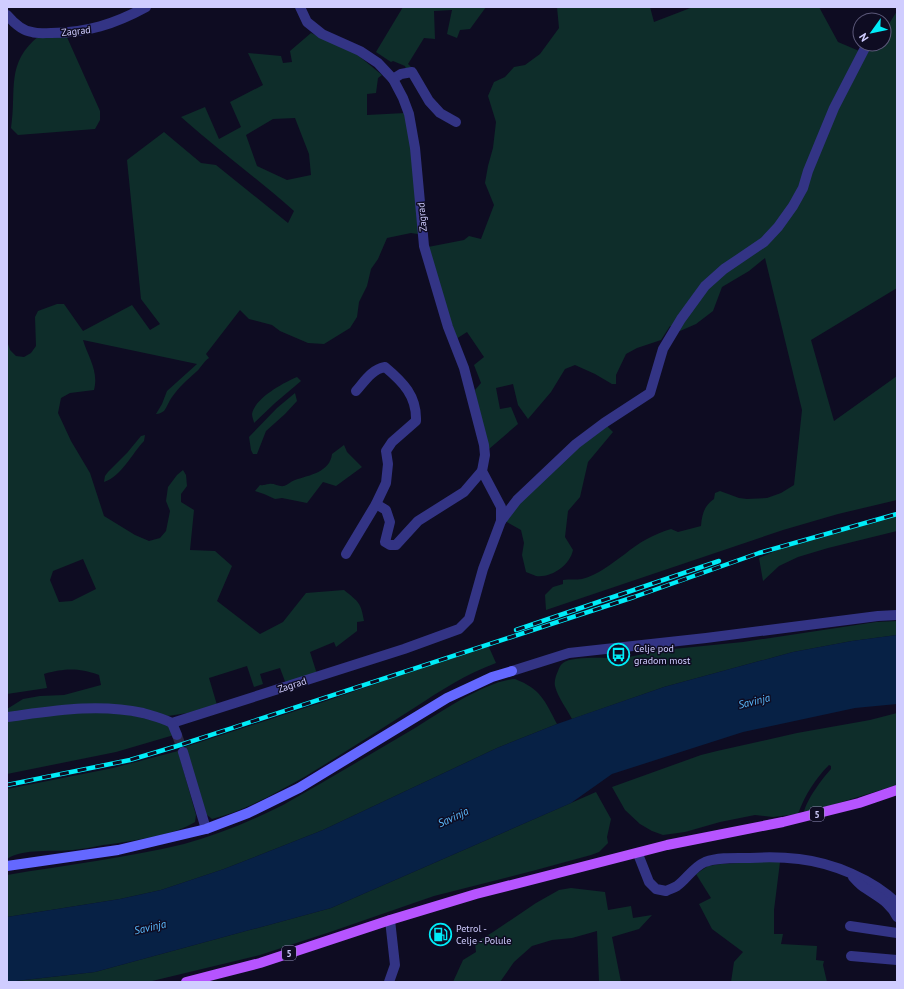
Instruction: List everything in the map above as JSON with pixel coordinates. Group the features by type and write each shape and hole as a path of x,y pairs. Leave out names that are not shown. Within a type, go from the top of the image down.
{"main road":[{"name":"5","path":"186,982 260,963 390,920 476,894 638,854 667,845 783,822 859,803 897,790"}],"street":[{"name":"Zagrad","path":"7,15 13,22 32,32 61,33 85,31 95,28 131,16 146,7"},
{"name":"Zagrad","path":"300,7 307,22 322,34 360,51 378,64 394,79 403,98 409,114 415,148 424,246 448,327 464,368 484,445 485,456 482,471 501,507 501,521"},
{"name":"Zagrad","path":"172,723 396,651 459,629 469,619 483,569 501,521 517,500 576,444 604,423 650,393 664,349 681,319 705,286 724,269 764,242 793,206 803,188 808,171 834,108 863,52"},
{"path":"394,79 400,74 412,72 429,101 440,113 456,122"},
{"path":"346,554 376,504 386,483 388,464 386,451 392,442 416,421 416,409 412,398 400,380 385,367 379,368 369,376 356,391"},
{"path":"376,504 386,510 390,522 385,542 390,545 396,545 418,521 464,492 482,471"},
{"path":"7,866 118,850 206,829 248,813 299,788 447,698 492,677 569,654 878,616 897,615"},
{"path":"7,717 81,708 122,709 162,718 172,723 177,734"},
{"path":"183,752 206,829"},
{"path":"638,854 649,882 656,889 666,891 677,886 692,870 703,863 720,858 780,857 818,862 849,872 867,880 886,893 897,903"},
{"path":"849,872 863,887 883,899 894,910 897,917"},
{"path":"389,982 394,965 390,920"},
{"path":"850,926 897,933"},
{"path":"851,956 897,960"}],"green space":[{"path":"403,7 486,7 470,29 460,30 457,38 447,34 452,10 434,11 435,39 424,38 408,64 412,68 406,69 405,66 393,61 391,62 376,52"},
{"path":"557,7 650,7 654,22 693,7 819,7 838,42 852,48 852,52 892,52 892,19 897,11 897,288 811,340 834,421 897,376 897,500 838,514 783,530 546,610 545,595 553,587 563,584 563,580 582,579 594,575 635,546 658,533 671,529 678,532 701,526 704,511 708,504 714,499 715,493 720,491 739,498 747,499 767,498 781,493 794,485 802,410 765,258 749,271 722,287 713,311 696,324 680,331 670,326 661,340 637,348 626,354 616,375 616,384 612,384 575,365 565,369 551,392 528,419 518,405 513,384 496,388 500,409 511,407 518,424 489,449 477,404 475,390 481,383 474,365 484,357 467,332 456,339 428,247 464,240 469,236 481,239 494,205 485,183 493,148 496,122 488,96 494,82 505,77 514,67 525,65 540,54 559,28"},
{"path":"311,33 354,52 382,75 378,78 376,93 367,94 367,115 405,113 412,146 418,234 411,233 387,238 378,259 371,269 367,286 359,302 357,317 350,328 324,344 308,343 280,331 272,325 249,319 240,310 206,354 209,358 177,390 164,411 156,414 167,391 197,364 83,340 94,370 94,390 70,393 61,398 58,413 71,441 90,473 104,516 135,535 149,541 160,538 166,531 170,511 166,501 168,487 183,470 186,475 187,486 181,494 181,502 194,510 190,550 215,551 232,566 217,601 260,634 283,622 306,593 344,590 353,597 360,606 364,621 357,622 357,631 336,647 334,642 310,652 317,674 286,684 280,668 260,674 263,684 254,687 247,666 209,678 217,705 194,712 168,716 134,707 7,713 7,709 23,699 40,696 64,695 101,685 99,675 85,671 66,670 44,674 47,688 7,694 7,341 10,350 16,356 24,357 31,353 36,346 35,317 38,311 57,304 64,304 83,331 132,305 150,330 160,324 141,299 127,160 164,132 201,163 216,165 288,223 294,211 181,117 205,107 219,139 241,127 230,102 263,85 248,53 281,56 283,63 292,62 290,51","holes":["295,118 309,154 311,175 287,180 257,166 246,135 273,119","83,559 96,589 72,601 59,602 50,580 53,571"]},
{"path":"66,35 100,111 100,120 95,129 18,135 11,128 14,78 21,56 28,46 39,36"},
{"path":"297,377 301,381 254,423 252,414 258,402 277,387"},
{"path":"295,393 297,401 266,431 257,454 253,454 249,437 277,408"},
{"path":"607,426 613,432 588,462 580,497 568,511 565,537 573,550 571,556 564,565 554,573 536,576 526,572 522,555 524,543 521,530 505,521 522,497 576,447"},
{"path":"145,435 144,441 121,470 116,475 104,482 105,476 108,472 141,436"},
{"path":"344,445 347,452 362,467 336,486 323,482 307,503 282,498 275,499 255,491 260,485 271,484 284,486 318,472 327,465 332,454"},
{"path":"897,516 897,531 798,557 779,566 763,581 759,558 791,544"},
{"path":"897,621 897,635 852,641 793,652 664,687 572,719 560,699 555,686 555,678 560,666 563,663 573,659 615,658 616,662 624,661 624,658 663,650 743,642 876,622"},
{"path":"488,645 496,663 474,672 443,689 306,776 283,789 237,811 225,815 212,819 203,809 185,747 329,700"},
{"path":"515,679 531,687 537,692 545,702 557,724 497,748 323,830 224,869 161,890 120,899 7,917 7,875 162,849 222,832 283,805 477,691 503,681"},
{"path":"113,711 165,723 174,735 116,752 7,774 7,721 60,714"},
{"path":"897,713 897,785 804,812 811,795 831,769 831,766 829,765 811,788 798,814 773,817 755,815 720,822 685,832 663,835 640,824 625,810 612,787 701,755 797,733 870,720"},
{"path":"178,751 196,815 195,822 176,831 151,837 77,850 21,853 7,859 7,789 113,768"},
{"path":"596,792 611,819 607,837 608,843 599,852 591,855 434,896 260,955 148,982 7,982 95,972 331,908"},
{"path":"757,862 780,862 774,910 774,934 783,934 781,944 817,946 816,960 824,961 823,965 827,982 731,982 734,962 743,952 712,929 699,904 711,898 696,874 708,866"},
{"path":"571,888 605,892 608,910 631,906 633,918 652,915 639,929 612,937 621,982 599,982 597,931 572,938 552,940 532,946 514,962 500,982 453,982 463,960 476,952 475,943 536,903 559,890"}],"water":[{"name":"Savinja","path":"897,635 897,704 855,708 743,732 612,774 571,803 331,908 95,972 7,982 7,917 120,899 161,890 224,869 323,830 497,748 557,724 664,687 793,652 852,641"}],"tunnel":[{"path":"177,735 183,752"}],"railway":[{"path":"7,785 130,760 177,746 634,597 759,553 897,514"},
{"path":"516,630 719,561"}],"place":[{"name":"Celje pod gradom most","path":"619,654"},
{"name":"Petrol - Celje - Polule","path":"440,934"}]}
